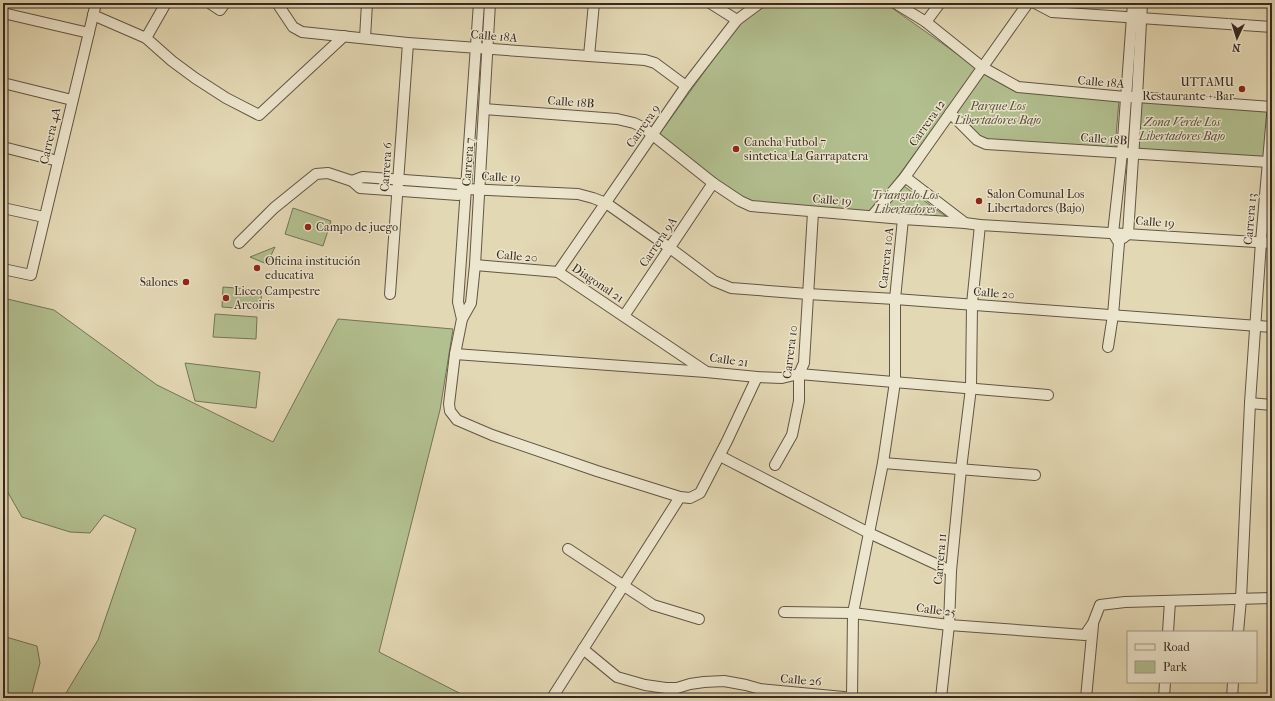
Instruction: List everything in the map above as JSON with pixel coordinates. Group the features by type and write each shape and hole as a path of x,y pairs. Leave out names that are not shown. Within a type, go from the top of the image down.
{"street":[{"name":"Carrera 4A","path":"3,269 31,275 96,3"},
{"path":"146,38 166,3"},
{"path":"212,4 220,10 225,3"},
{"name":"Calle 18A","path":"277,3 293,27 302,32 408,43 645,60 655,63 686,86"},
{"path":"365,38 367,3"},
{"name":"Carrera 7","path":"462,320 458,302 480,3"},
{"name":"Carrera 7","path":"490,3 475,265 471,303 462,320 455,354 449,404 450,411 457,420 492,435 597,471 680,497"},
{"path":"590,56 594,3"},
{"path":"710,3 737,20"},
{"name":"Carrera 9","path":"558,272 686,86 737,20 760,3"},
{"name":"Calle 18A","path":"894,3 926,22 982,67 1018,87 1125,97 1272,107"},
{"path":"926,22 940,3"},
{"name":"Carrera 12","path":"872,216 905,177 1028,3"},
{"path":"1035,3 1052,12 1272,27"},
{"path":"1119,243 1128,234 1134,154 1137,97 1137,18 1133,3"},
{"path":"1108,347 1113,315 1119,243 1113,233 1122,153 1125,97 1137,18 1142,3"},
{"path":"3,13 88,33"},
{"path":"93,15 146,38 194,78 226,98 259,115 344,36"},
{"name":"Carrera 6","path":"390,294 408,43"},
{"path":"3,83 72,100"},
{"name":"Calle 18B","path":"484,109 616,119 634,123 653,134"},
{"name":"Calle 18B","path":"950,113 977,140 986,144 1268,162"},
{"name":"Carrera 13","path":"1238,631 1241,599 1250,403 1261,242 1272,115"},
{"name":"Calle 19","path":"653,134 713,183 740,201 751,206 980,225 1272,243"},
{"path":"3,147 58,161"},
{"path":"239,243 274,208 316,174 328,173 350,180"},
{"name":"Calle 19","path":"350,180 363,177 459,184 466,189"},
{"path":"905,177 965,223"},
{"name":"Calle 19","path":"350,180 360,188 458,194 466,189 578,194 606,203 670,248"},
{"name":"Carrera 9A","path":"624,316 713,183"},
{"path":"3,208 44,217"},
{"name":"Carrera 10","path":"775,465 792,435 799,401 799,374 804,363 813,212"},
{"name":"Carrera 10A","path":"883,463 895,382 895,299 903,219"},
{"path":"972,304 980,225"},
{"name":"Calle 20","path":"670,248 714,281 731,288 972,304 1272,328"},
{"name":"Calle 20","path":"475,265 558,272"},
{"name":"Diagonal 21","path":"558,272 624,316"},
{"name":"Carrera 11","path":"941,698 949,625 951,571 971,388 972,304"},
{"name":"Calle 21","path":"624,316 706,372 782,378 799,374 1048,395"},
{"path":"455,354 706,372"},
{"path":"552,698 680,497 690,498 700,494 720,456 757,377"},
{"path":"1250,403 1272,405"},
{"path":"720,456 869,533 951,571"},
{"path":"853,698 853,613 883,463 1035,475"},
{"path":"568,549 653,605 699,619"},
{"path":"1086,698 1093,623 1100,605 1125,602 1272,598"},
{"path":"1168,631 1170,601"},
{"name":"Calle 25","path":"784,612 853,613 949,625 1085,635 1093,623"},
{"name":"Calle 26","path":"582,649 617,677 645,685 676,688 690,684 724,681 770,690 853,698"},
{"path":"1164,698 1165,683"},
{"path":"1232,698 1233,683"}],"green space":[{"path":"770,3 885,3 977,68 872,212 752,203 714,180 658,136 743,18"},
{"name":"Parque Los Libertadores Bajo","path":"982,71 1017,91 1119,100 1115,148 985,141 955,113"},
{"name":"Zona Verde Los Libertadores Bajo","path":"1139,101 1269,109 1264,159 1136,151"},
{"name":"Triangulo Los Libertadores","path":"901,184 948,218 881,213"},
{"name":"Campo de juego","path":"293,208 331,221 323,246 285,234"},
{"path":"275,247 267,264 250,257"},
{"path":"223,287 262,290 260,310 222,307"},
{"path":"3,298 54,310 157,385 273,442 338,319 453,329 440,410 379,652 469,698 63,698 98,640 136,529 104,515 90,533 70,532 22,517 3,484"},
{"path":"215,314 257,317 256,339 213,337"},
{"path":"185,363 260,372 256,408 195,401"},
{"path":"3,631 6,637 37,646 40,663 31,697 33,698 3,698"}],"place":[{"name":"UTTAMU Restaurante + Bar","path":"1242,89"},
{"name":"Cancha Futbol 7 sintetica La Garrapatera","path":"736,149"},
{"name":"Salon Comunal Los Libertadores (Bajo)","path":"979,201"},
{"name":"Campo de juego","path":"308,227"},
{"name":"Oficina institución educativa","path":"257,268"},
{"name":"Salones","path":"186,282"},
{"name":"Liceo Campestre Arcoiris","path":"226,298"}]}
